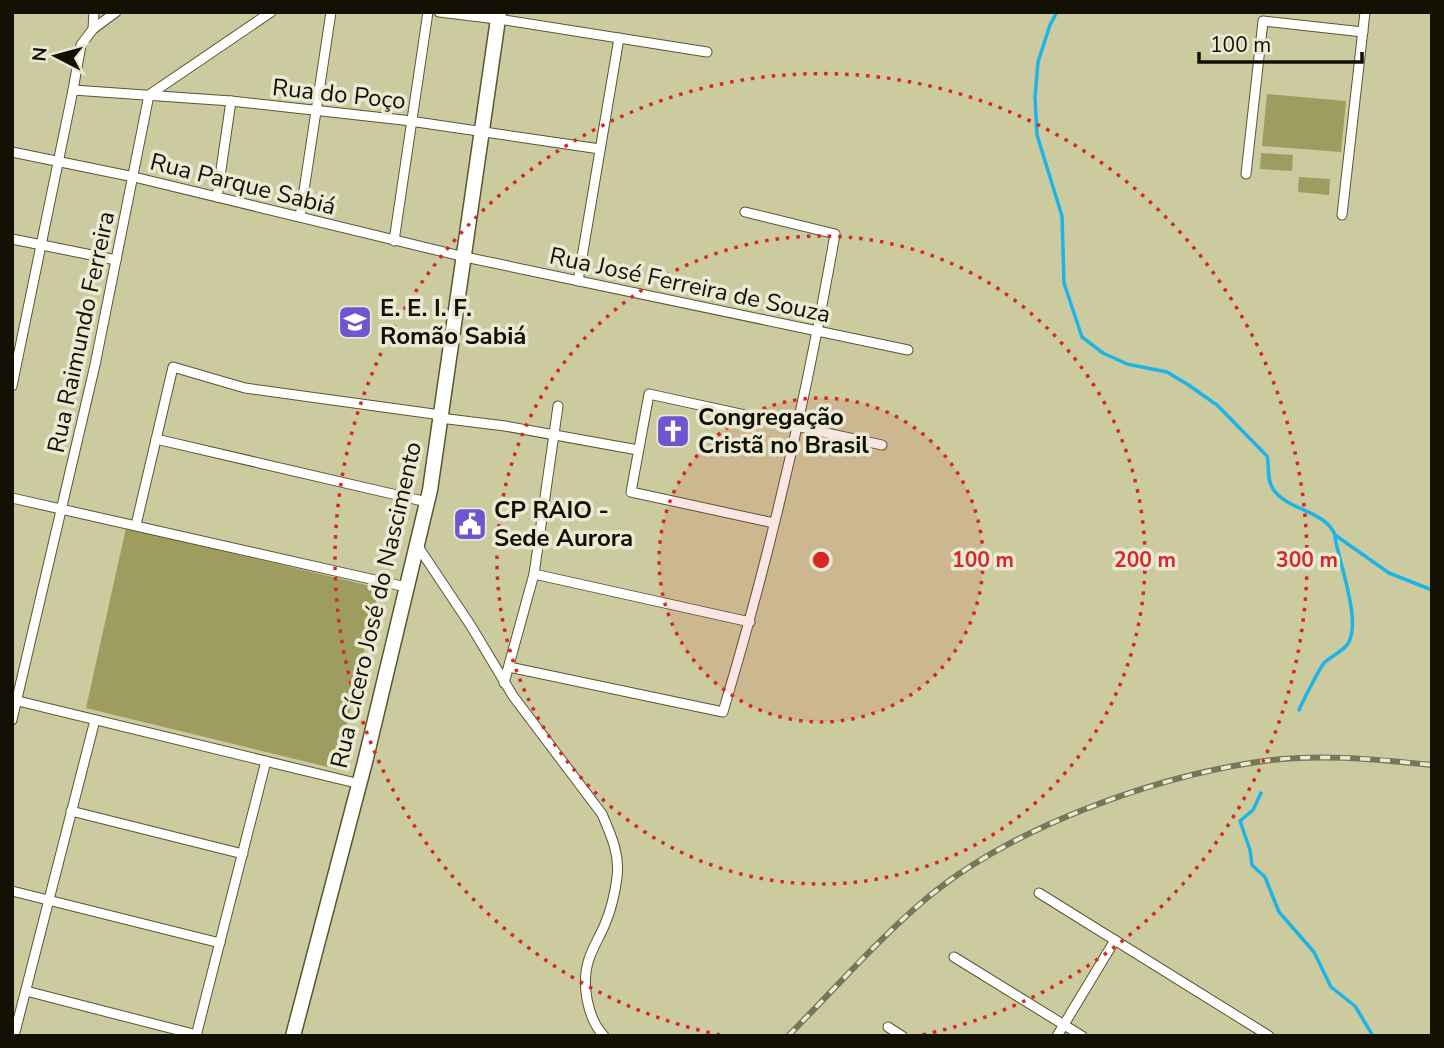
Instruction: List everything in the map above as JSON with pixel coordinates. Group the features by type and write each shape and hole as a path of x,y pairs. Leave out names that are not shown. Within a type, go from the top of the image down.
{"main road":[{"name":"Rua Cícero José do Nascimento","path":"293,1036 360,784 427,502 465,257 498,16"}],"street":[{"path":"93,29 94,12"},
{"path":"12,386 81,45 93,29 117,12"},
{"path":"149,95 260,15 271,12"},
{"path":"300,217 331,12"},
{"path":"394,241 428,12"},
{"path":"439,12 498,16 708,52"},
{"path":"1342,215 1365,12"},
{"path":"1246,174 1263,21 1363,32"},
{"path":"578,281 619,38"},
{"name":"Rua do Poço","path":"73,90 231,101 412,121 600,149"},
{"name":"Rua Raimundo Ferreira","path":"12,720 63,509 149,95"},
{"path":"217,197 231,101"},
{"name":"Rua Parque Sabiá","path":"12,152 134,177 465,257"},
{"path":"509,667 723,712 750,622 798,426 835,234 745,212"},
{"path":"12,239 116,260"},
{"name":"Rua José Ferreira de Souza","path":"465,257 908,351"},
{"path":"136,525 173,367 245,388 441,416 639,450"},
{"path":"774,523 631,492 649,394 882,445"},
{"path":"504,683 534,574 558,406"},
{"path":"156,439 427,502"},
{"path":"12,498 405,587"},
{"path":"417,544 471,626 504,683 602,814 615,849 617,876 605,924 588,960 587,978 590,1014 604,1036"},
{"path":"534,574 750,622"},
{"path":"15,700 360,784"},
{"path":"14,1036 95,720"},
{"path":"26,991 197,1035 266,761"},
{"path":"71,811 243,854"},
{"path":"12,891 220,943"},
{"path":"1040,894 1266,1035"},
{"path":"1056,1036 1115,940"},
{"path":"954,957 1082,1036"},
{"path":"888,1027 902,1036"}],"shaded area":[{"path":"1267,94 1346,101 1341,152 1262,146"},
{"path":"1261,153 1293,155 1292,171 1260,169"},
{"path":"1299,177 1330,179 1329,195 1298,192"},
{"path":"126,528 379,588 336,769 86,708"}],"waterway":[{"path":"1057,12 1038,62 1035,97 1037,135 1062,216 1064,283 1082,337 1103,353 1127,364 1167,372 1217,405 1267,456 1270,481 1280,496 1323,520 1335,535 1389,573 1432,590"},
{"path":"1299,710 1323,665 1347,645 1351,635 1349,593 1335,537"},
{"path":"1261,793 1253,810 1240,821 1252,865 1265,877 1279,912 1314,952 1331,987 1355,1006 1373,1036"}],"railway":[{"path":"788,1036 927,898 999,849 1040,828 1083,810 1172,780 1257,762 1322,757 1432,765"}],"place":[{"name":"E. E. I. F. Romão Sabiá","path":"355,322"},
{"name":"Congregação Cristã no Brasil","path":"673,431"},
{"name":"CP RAIO - Sede Aurora","path":"470,524"}]}
